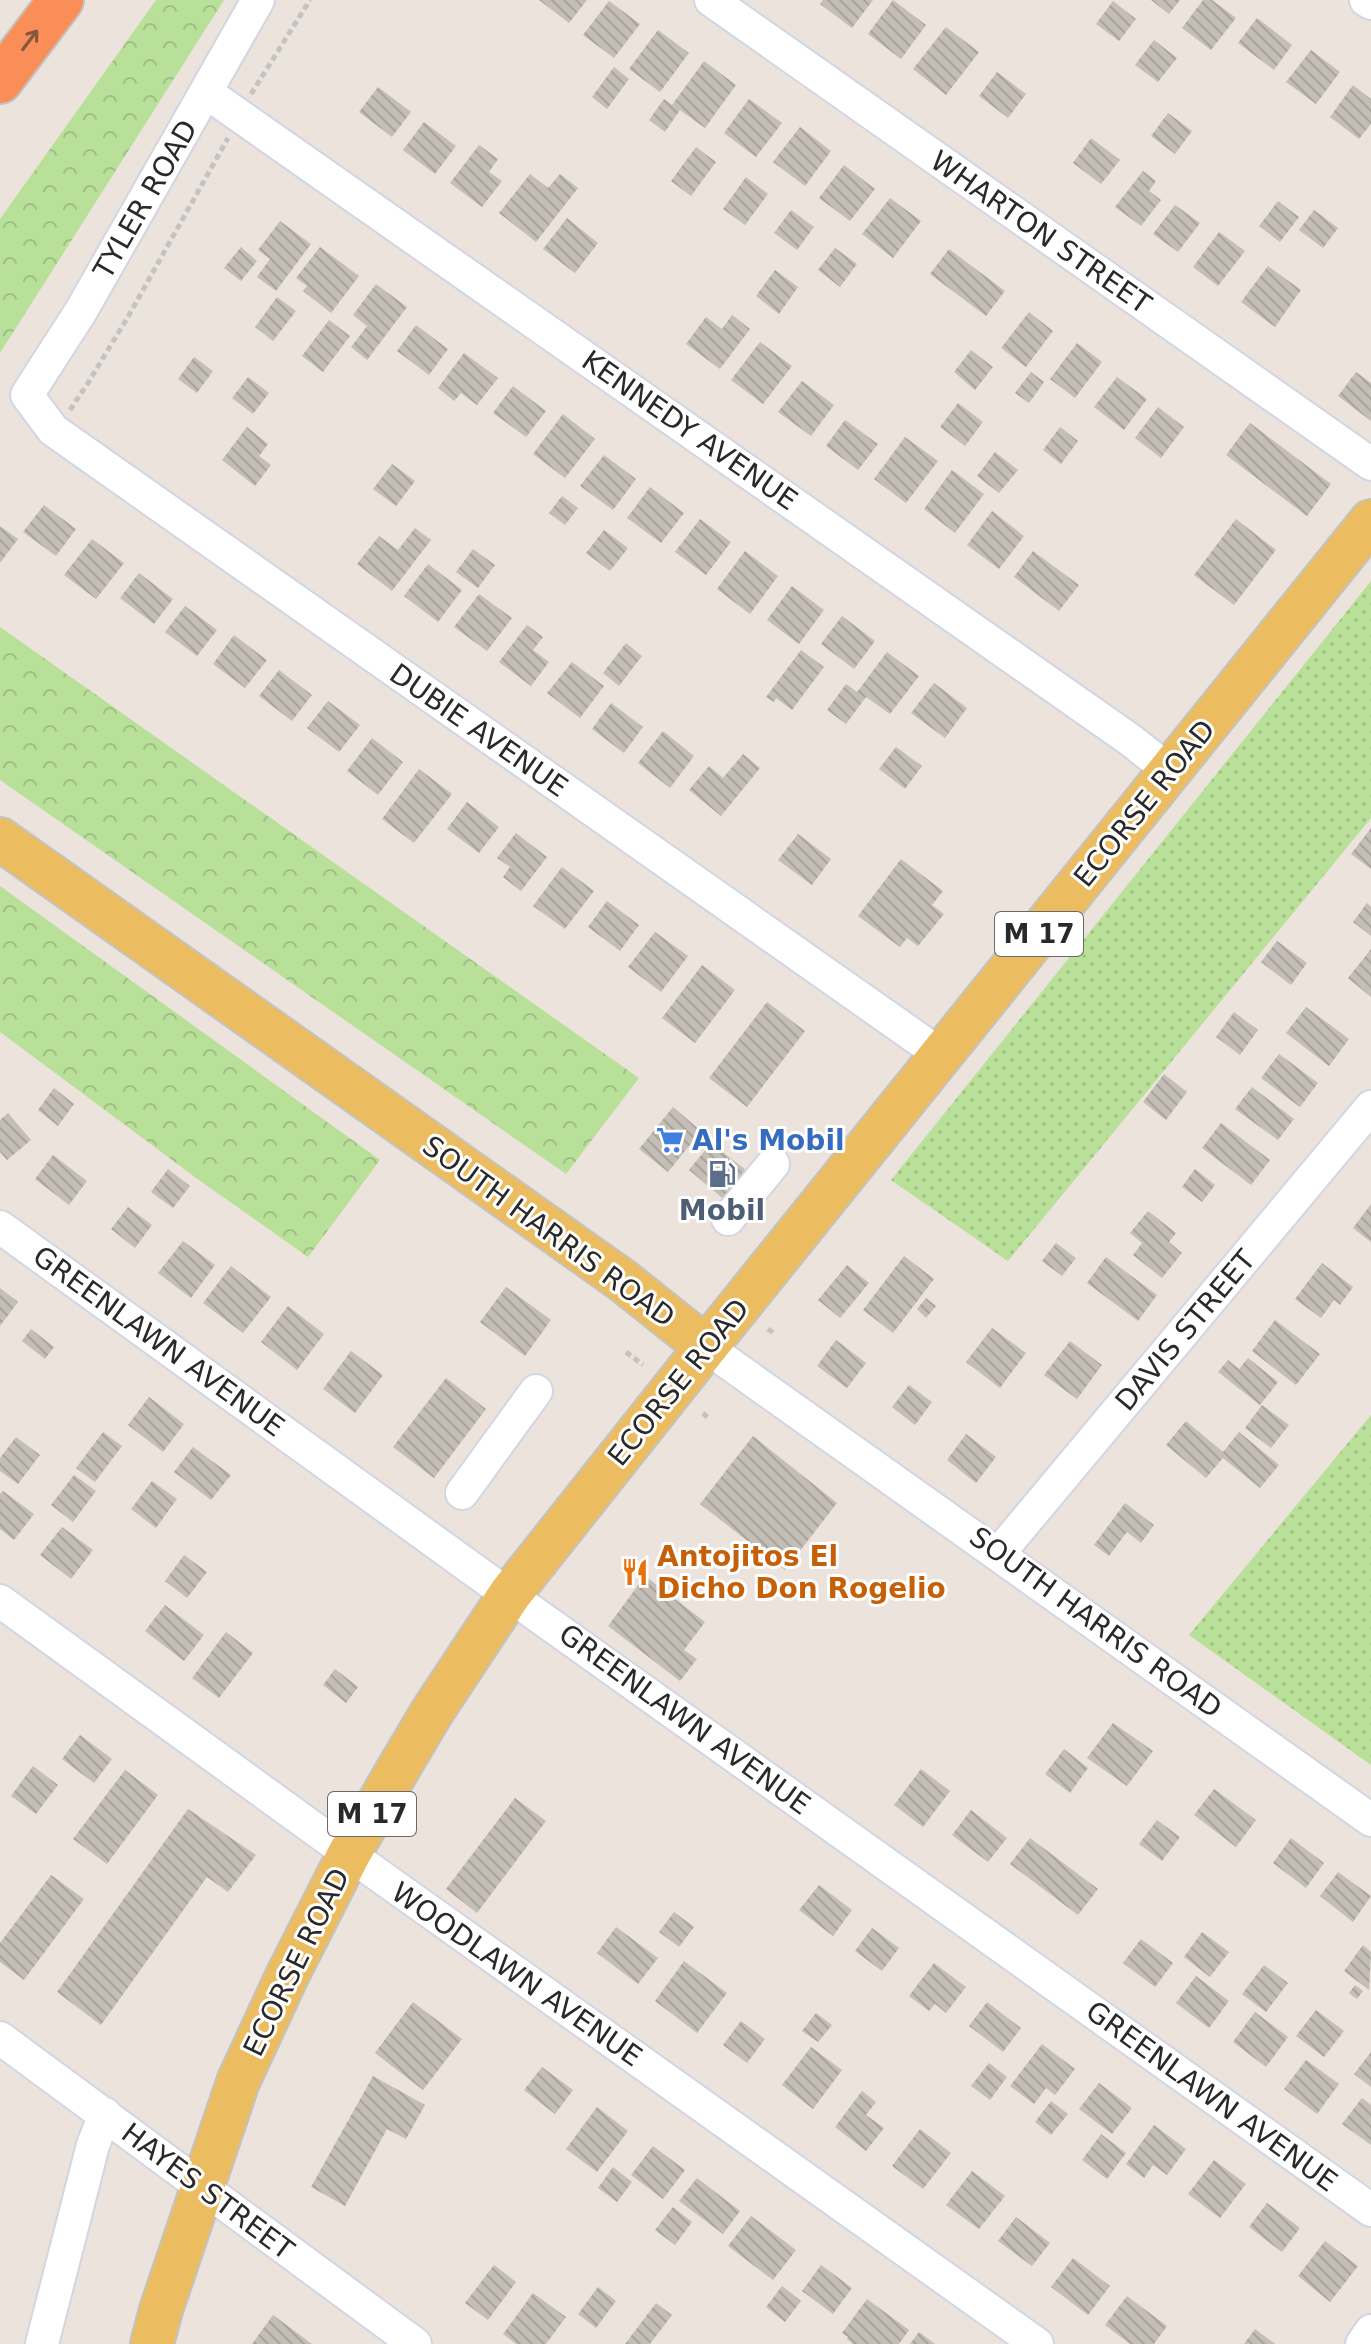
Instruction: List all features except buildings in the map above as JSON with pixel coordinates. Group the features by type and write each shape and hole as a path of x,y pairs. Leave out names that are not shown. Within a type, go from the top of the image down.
{"highway":[{"path":"0,81 61,0"}],"main road":[{"name":"ECORSE ROAD","path":"152,2344 201,2187 238,2082 287,1976 349,1854 432,1712 510,1594 1371,521"},
{"name":"SOUTH HARRIS ROAD","path":"0,839 622,1280 706,1347"}],"street":[{"name":"TYLER ROAD","path":"27,395 81,311 258,0"},
{"name":"WHARTON STREET","path":"711,0 1371,464"},
{"name":"KENNEDY AVENUE","path":"207,93 1026,666 1170,771"},
{"name":"DUBIE AVENUE","path":"27,395 53,430 941,1055"},
{"name":"DAVIS STREET","path":"999,1553 1371,1107"},
{"path":"728,1219 773,1164"},
{"name":"GREENLAWN AVENUE","path":"0,1227 1371,2210"},
{"name":"SOUTH HARRIS ROAD","path":"706,1347 1371,1820"},
{"path":"462,1493 536,1391"},
{"name":"WOODLAWN AVENUE","path":"0,1601 1037,2344"},
{"name":"HAYES STREET","path":"0,2038 415,2344"},
{"path":"42,2344 93,2145 105,2114"},
{"path":"1362,2344 1371,2331"}],"path":[{"path":"64,418 129,315 239,115 310,0"},
{"path":"768,1329 776,1335"},
{"path":"626,1352 643,1365"},
{"path":"703,1413 709,1419"}],"green space":[{"path":"156,0 224,0 0,353 0,219"},
{"path":"1371,581 1371,818 1008,1261 891,1180"},
{"path":"0,627 639,1078 566,1174 0,780"},
{"path":"0,886 380,1160 308,1257 0,1032"},
{"path":"1371,1415 1371,1765 1189,1635"}],"place":[{"name":"Al's Mobil","path":"670,1140"},
{"name":"Mobil","path":"722,1174"},
{"name":"Antojitos El Dicho Don Rogelio","path":"635,1572"}]}
